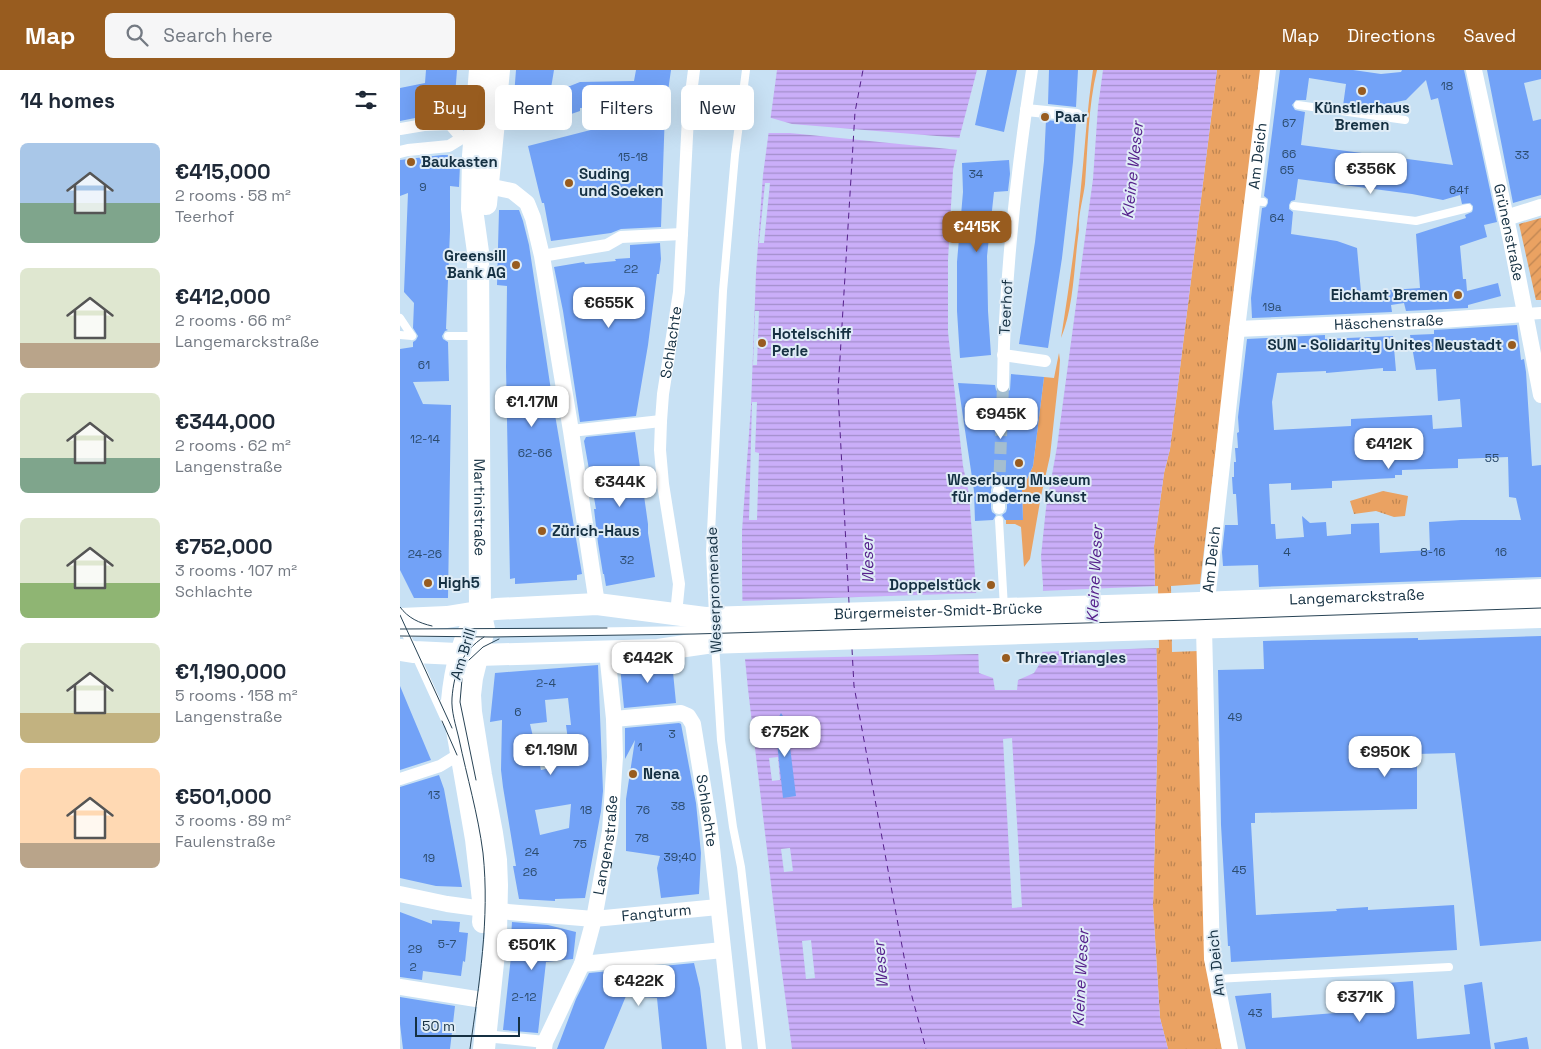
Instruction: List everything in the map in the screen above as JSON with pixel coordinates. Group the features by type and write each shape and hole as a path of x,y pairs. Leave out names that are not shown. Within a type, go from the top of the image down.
{"main road":[{"name":"Martinistraße","path":"474,637 478,252 472,209 468,138 480,70"},
{"name":"Martinistraße","path":"478,252 488,186 499,70"},
{"name":"Langemarckstraße","path":"1172,617 1541,590"},
{"path":"474,637 522,608 597,604 676,614 705,630"},
{"name":"Bürgermeister-Smidt-Brücke","path":"978,623 1004,609 1039,620"},
{"name":"Langemarckstraße","path":"1206,615 1541,617"},
{"path":"403,635 446,617 474,637"},
{"name":"Bürgermeister-Smidt-Brücke","path":"705,630 1172,617"},
{"path":"403,635 474,637 528,653 607,652 658,650 705,630"},
{"name":"Am Brill","path":"474,637 453,685 452,701 476,839 493,899"},
{"name":"Am Brill","path":"474,637 470,695 471,712 496,860 493,899"},
{"path":"478,1046 476,998 483,941 493,899"},
{"path":"478,1046 493,899"}],"street":[{"name":"Schlachte","path":"676,614 679,584 663,484 660,421 679,292 688,117 694,70"},
{"name":"Teerhof","path":"1003,386 1008,258 1019,153 1032,70"},
{"name":"Am Deich","path":"1230,1049 1212,959 1206,615 1237,329 1258,201 1268,100 1268,70"},
{"name":"Grünenstraße","path":"1474,70 1498,200 1506,218 1534,313 1541,395"},
{"path":"1026,110 1077,115"},
{"path":"400,129 424,125 450,124 468,138 449,146 400,152"},
{"path":"488,186 512,190 527,203 542,256 597,604"},
{"path":"1506,218 1541,207"},
{"path":"542,256 607,245 621,237 682,234"},
{"name":"Häschenstraße","path":"1237,329 1442,320 1534,313"},
{"name":"Teerhof","path":"1003,356 1045,361"},
{"path":"571,431 660,421"},
{"path":"998,490 999,514"},
{"name":"Langenstraße","path":"544,1045 582,964 594,919 610,831 615,757 614,719 607,652"},
{"name":"Schlachte","path":"614,719 681,713 688,716 693,724 710,829 734,1049"},
{"path":"400,779 440,766 461,753"},
{"name":"Fangturm","path":"400,894 447,904 493,899 594,919 718,908"},
{"path":"582,964 723,950"},
{"path":"400,987 476,998"},
{"path":"478,1046 544,1045"}],"lane":[{"name":"Weserpromenade","path":"746,70 735,155 723,291 710,552 721,740 733,827 741,867 762,1049"},
{"path":"1298,105 1404,120"},
{"path":"1294,206 1416,221 1468,208"},
{"path":"400,318 412,336 400,335"},
{"path":"448,336 478,336"},
{"path":"999,514 1004,609"},
{"path":"1206,615 1541,604"},
{"path":"493,899 482,812 460,702 460,686 474,637 705,630"},
{"path":"403,635 461,753 482,812"},
{"path":"1216,979 1449,967"}],"green space":[{"path":"1093,70 1097,70 1090,113 1085,184 1079,219 1073,285 1069,313 1061,338 1077,225"},
{"path":"1217,70 1261,70 1200,584 1171,586 1172,652 1199,651 1211,994 1222,1049 1168,1049 1160,1018 1153,906 1158,720 1154,546 1164,473 1170,449"},
{"path":"1541,218 1541,300 1536,300 1519,224"},
{"path":"1059,353 1059,374 1050,456 1030,559 1024,567 1021,527 1015,524 1006,524 1006,520 1023,520 1022,490 1033,466 1044,377 1054,378"},
{"path":"1383,491 1408,496 1405,516 1394,517 1376,511 1354,514 1350,501"}],"water":[{"path":"777,70 977,70 953,170 948,260 948,332 963,466 969,494 976,588 979,673 993,678 995,690 1017,690 1018,680 1034,673 1042,660 1043,585 1041,556 1046,508 1057,447 1093,179 1098,107 1103,70 1217,70 1170,449 1164,473 1154,546 1158,720 1153,906 1160,1018 1168,1049 792,1049 743,639 742,531 751,406 756,273 763,175"}],"pier":[{"path":"768,117 792,124 961,138 959,150 790,133 766,133"},
{"path":"765,183 770,183 764,243 759,243"},
{"path":"755,311 759,311 757,365 753,365"},
{"path":"752,402 757,402 755,452 759,453 757,520 749,520"},
{"path":"1158,586 1159,648 1039,652 1040,591"},
{"path":"978,593 980,654 743,659 740,601"},
{"path":"1012,738 1022,907 1012,908 1003,739"},
{"path":"778,757 780,780 772,781 769,758"},
{"path":"790,848 793,871 784,872 781,849"},
{"path":"811,940 815,978 806,979 802,941"}],"building":[{"path":"426,70 457,70 456,85 415,85 425,83"},
{"path":"516,70 554,70 552,85 515,85"},
{"path":"636,70 671,70 669,85 582,85 582,108 580,108 580,111 572,114 572,85 580,82 634,81"},
{"path":"987,70 1017,70 1004,132 975,125"},
{"path":"1049,70 1078,70 1076,107 1048,104"},
{"path":"1280,70 1353,70 1381,74 1401,72 1402,70 1464,70 1497,222 1484,225 1487,237 1460,246 1463,279 1466,279 1467,291 1498,283 1501,296 1468,305 1468,308 1406,311 1404,303 1391,305 1392,312 1252,318 1251,298 1262,208 1266,207 1268,203 1268,199 1264,196","holes":["1309,78 1346,84 1343,106 1376,110 1377,106 1406,100 1426,80 1431,100 1438,98 1453,165 1301,145 1305,112 1295,110 1292,105 1296,100 1306,100","1298,179 1443,200 1460,195 1462,204 1470,203 1473,209 1472,212 1465,215 1466,218 1416,234 1420,288 1361,292 1357,248 1337,241 1291,234 1293,212 1289,209 1289,205 1291,201 1295,200"]},
{"path":"1487,70 1541,70 1541,79 1524,83 1533,121 1541,119 1541,195 1513,203"},
{"path":"415,85 415,118 400,121 400,88"},
{"path":"1046,120 1076,123 1062,258 1048,348 1019,344 1035,242 1044,161"},
{"path":"591,130 664,130 661,227 621,229 611,233 551,241 544,203 542,203 540,196 528,146"},
{"path":"452,155 451,164 460,165 459,187 450,186 446,329 448,330 442,336 448,342 449,381 413,382 423,404 451,405 448,598 414,598 400,570 400,349 413,347 413,342 418,336 413,328 414,303 404,292 408,193 400,196 400,160"},
{"path":"1009,160 1008,191 994,192 987,256 991,355 960,358 957,311 957,262 963,192 962,163"},
{"path":"499,210 519,210 529,245 582,574 577,575 577,580 515,584 515,578 510,579 506,367 507,286 497,285"},
{"path":"660,243 661,259 659,274 657,274 636,416 580,422 563,311 554,267 630,258 630,245"},
{"path":"1517,325 1521,360 1524,359 1526,372 1532,466 1541,465 1541,577 1259,587 1258,565 1223,566 1222,552 1225,525 1238,525 1236,494 1233,494 1232,477 1234,477 1234,462 1236,462 1235,448 1238,448 1238,417 1247,339 1325,335 1325,339 1393,336 1396,371 1383,371 1383,368 1326,373 1326,371 1277,373 1272,402 1274,430 1351,426 1351,419 1432,415 1433,429 1462,427 1460,399 1438,401 1436,369 1416,370 1410,335 1434,334 1434,330","holes":["1508,457 1509,497 1516,498 1521,520 1429,522 1430,550 1380,553 1379,523 1351,524 1351,534 1327,536 1326,522 1310,523 1302,516 1304,537 1276,539 1275,524 1271,524 1269,484 1291,483 1291,490 1332,488 1332,481 1395,478 1395,475 1402,475 1402,470 1458,468 1458,459"]},
{"path":"1011,374 1044,377 1033,466 1022,490 1023,520 1005,520 1002,515 1006,512 1007,508 1007,490 1003,483 999,482 992,486 991,490 991,508 992,512 996,515 993,520 975,521 974,491 958,383 995,385 996,390 1003,394 1010,390"},
{"path":"635,432 655,577 606,586 598,543 594,509 596,509 584,441 586,437"},
{"path":"1541,636 1541,941 1480,946 1455,753 1417,754 1417,809 1255,813 1255,823 1251,823 1256,915 1337,911 1336,909 1368,907 1368,910 1454,905 1457,950 1231,962 1230,946 1228,946 1221,825 1218,670 1264,669 1263,641 1418,638 1418,640"},
{"path":"672,662 676,703 624,708 620,666 622,664"},
{"path":"598,665 603,791 585,898 555,899 555,901 519,899 513,866 516,866 501,770 502,720 490,722 495,673","holes":["568,698 571,725 566,725 571,763 541,770 530,724 547,722 545,700","571,804 569,828 540,835 535,810"]},
{"path":"400,686 431,760 400,770"},
{"path":"781,713 787,722 796,796 783,798 775,724"},
{"path":"681,724 696,803 701,853 699,894 661,898 657,868 660,856 626,851 626,799 635,740 625,759 625,728"},
{"path":"439,775 444,789 462,887 436,886 400,878 400,787"},
{"path":"400,912 432,924 432,920 460,922 459,932 468,933 465,962 463,961 461,976 423,971 422,980 400,977"},
{"path":"512,922 548,925 576,932 573,959 546,962 538,1033 503,1030 513,938 511,938"},
{"path":"694,963 700,988 707,1049 662,1049 657,998 626,996 604,1049 557,1049 576,999 589,973"},
{"path":"1413,981 1417,1039 1470,1034 1464,985 1482,982 1491,1049 1246,1049 1235,996 1271,993 1272,1018 1348,1012 1347,986"},
{"path":"400,997 455,1006 450,1049 403,1049 400,1024"},
{"path":"1527,1037 1529,1049 1495,1049 1494,1043"}],"ferry route":[{"path":"849,603 838,391 855,112 863,70"},
{"path":"852,649 854,686 910,989 926,1049"}],"tunnel":[{"path":"999,490 1003,386"}],"tram line":[{"path":"400,607 414,620 432,626"},
{"path":"400,636 492,637 694,634 1541,608"},
{"path":"400,615 452,728"},
{"path":"400,629 607,628"},
{"path":"470,1049 482,951 485,878 478,824 454,718 452,698 460,663 470,649 484,637"},
{"path":"469,660 483,647 499,639"},
{"path":"462,679 460,702 476,780"},
{"path":"442,721 457,755"}],"place":[{"name":"Künstlerhaus Bremen","path":"1362,91"},
{"name":"Paar","path":"1045,117"},
{"name":"Baukasten","path":"411,162"},
{"name":"Suding und Soeken","path":"569,183"},
{"name":"Greensill Bank AG","path":"516,265"},
{"name":"Eichamt Bremen","path":"1458,295"},
{"name":"Hotelschiff Perle","path":"762,343"},
{"name":"SUN - Solidarity Unites Neustadt","path":"1512,345"},
{"name":"Weserburg Museum für moderne Kunst","path":"1019,463"},
{"name":"Zürich-Haus","path":"542,531"},
{"name":"High5","path":"428,583"},
{"name":"Doppelstück","path":"991,585"},
{"name":"Three Triangles","path":"1006,658"},
{"name":"Nena","path":"633,774"}],"water label":[{"name":"Kleine Weser","path":"1132,170"},
{"name":"Weser","path":"867,560"},
{"name":"Kleine Weser","path":"1094,574"},
{"name":"Weser","path":"880,965"},
{"name":"Kleine Weser","path":"1080,978"}]}
